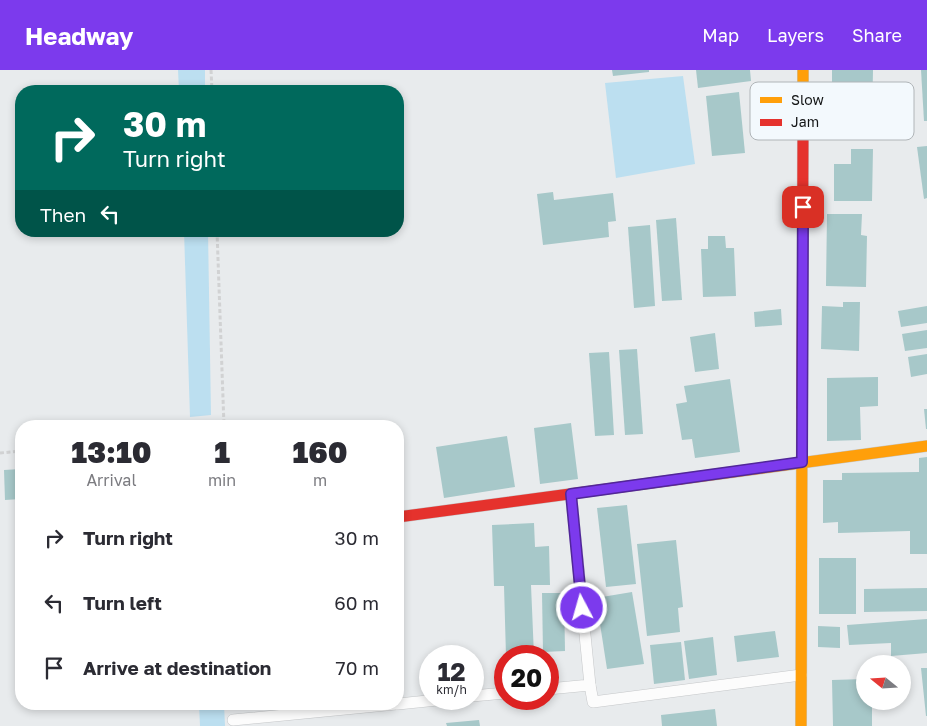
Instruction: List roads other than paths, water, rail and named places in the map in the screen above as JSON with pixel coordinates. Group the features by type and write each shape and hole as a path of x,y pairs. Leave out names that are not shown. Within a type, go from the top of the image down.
{"street":[{"path":"801,726 803,140"},
{"path":"404,516 927,446"}],"lane":[{"path":"571,494 593,702 801,675"},
{"path":"559,688 590,685"},
{"path":"404,703 419,702"},
{"path":"233,720 336,710"}]}
